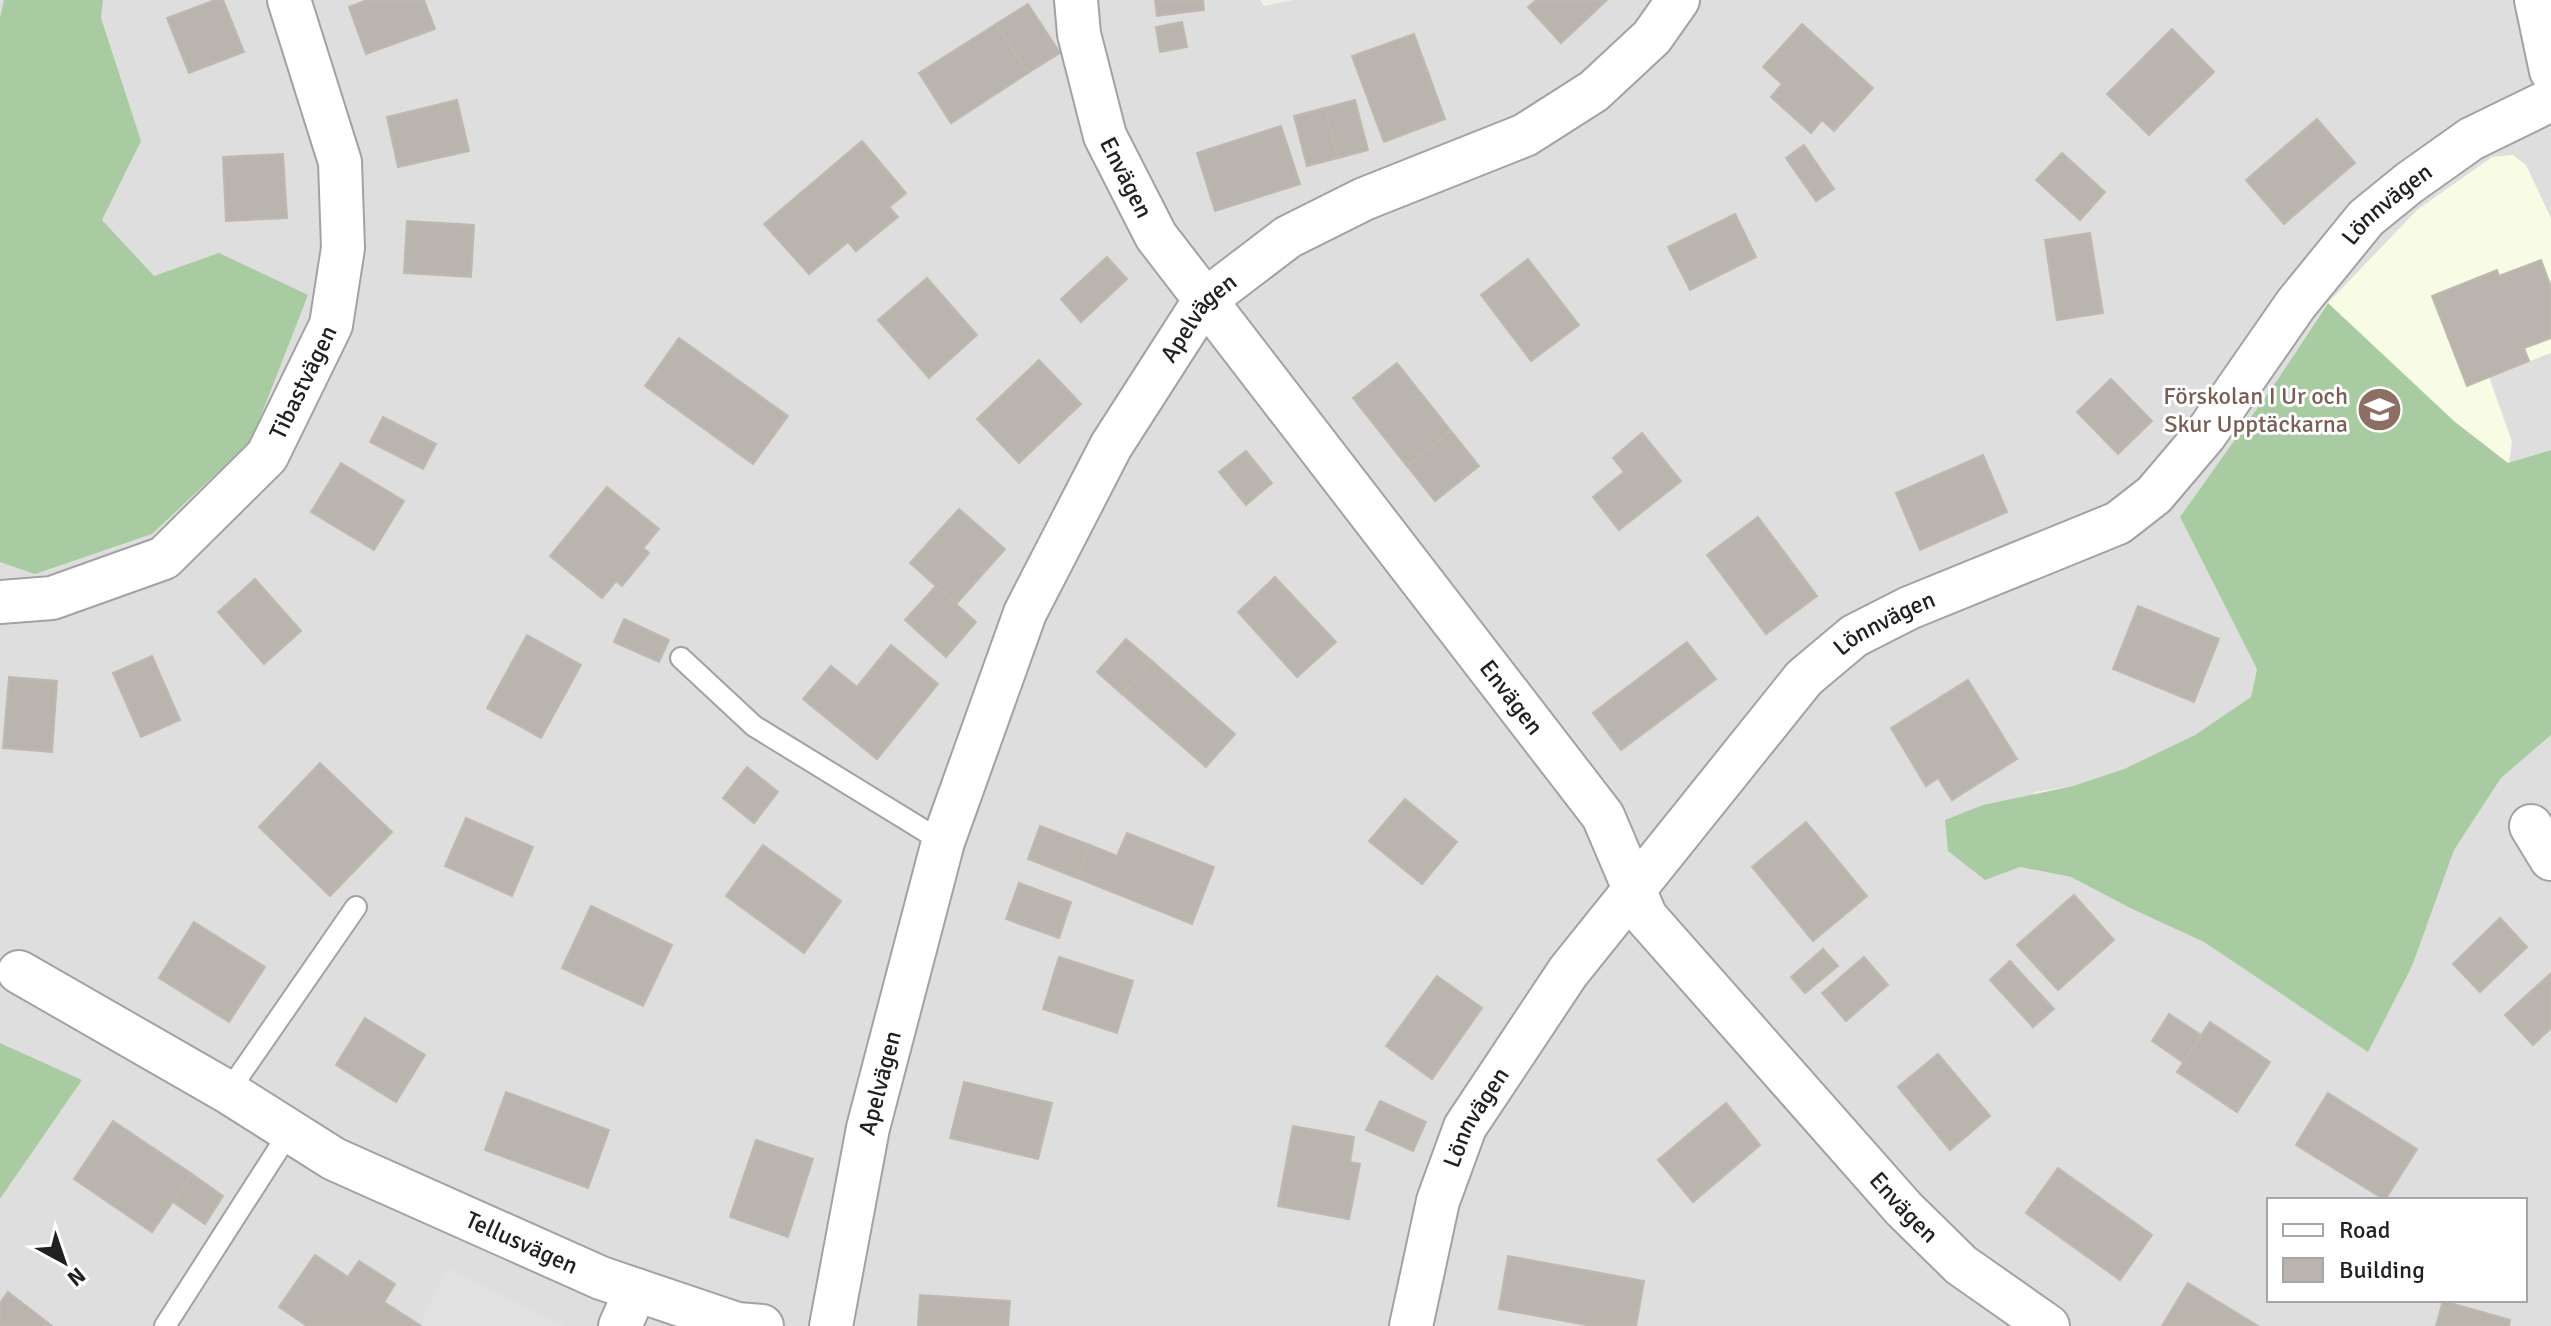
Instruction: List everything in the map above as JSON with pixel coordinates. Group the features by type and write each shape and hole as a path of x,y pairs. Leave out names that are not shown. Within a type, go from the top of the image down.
{"street":[{"name":"Tibastvägen","path":"0,602 52,598 164,558 267,456 325,338 331,325 343,248 340,162 289,0"},
{"name":"Envägen","path":"1076,0 1079,34 1105,136 1156,236 1603,816 1646,917 1904,1209 1961,1265 2048,1326"},
{"name":"Apelvägen","path":"831,1326 868,1128 943,842 1025,613 1111,446 1204,301 1288,237 1364,199 1537,128 1594,91 1652,37 1678,0"},
{"path":"2536,0 2551,71"},
{"name":"Lönnvägen","path":"1411,1326 1438,1201 1465,1127 1568,972 1804,678 1854,636 1909,608 2118,523 2154,495 2205,435 2296,304 2366,218 2471,139 2551,100"},
{"name":"Tellusvägen","path":"19,972 228,1092 334,1159 601,1278 628,1308 762,1326"}],"lane":[{"path":"681,658 754,726 943,842"},
{"path":"228,1092 356,907"},
{"path":"165,1326 290,1131"}],"shaded area":[{"path":"0,0 1260,0 1264,6 1293,0 2551,0 2551,450 2509,463 2327,303 2278,379 2180,517 2257,669 2251,697 2195,735 2124,769 2073,786 2034,792 1985,880 2020,867 2071,877 2204,942 2368,1051 2454,850 2501,778 2551,735 2551,1326 0,1326 0,1199 82,1080 0,1043"},
{"path":"2513,155 2526,165 2551,218 2551,353 2489,377 2512,442 2509,463 2278,379 2328,303 2417,210 2492,157"},
{"path":"448,1268 565,1326 419,1326"}],"green space":[{"path":"4,0 103,0 101,18 141,141 102,220 154,276 219,253 308,295 251,441 152,534 35,574 0,562 0,18"},
{"path":"2328,303 2455,422 2508,463 2551,450 2551,735 2501,778 2454,850 2412,966 2368,1052 2204,942 2071,877 2020,867 1985,880 1948,851 1945,820 1983,805 2073,786 2124,769 2195,735 2251,697 2257,669 2180,517"},
{"path":"0,1043 82,1080 0,1199"}],"building":[{"path":"215,0 223,0 244,52 189,73 167,18"},
{"path":"367,0 424,0 435,29 366,54 349,7"},
{"path":"1155,0 1203,0 1204,10 1157,16"},
{"path":"1536,0 1607,0 1561,43 1528,7"},
{"path":"1028,4 1060,53 1028,73 996,24"},
{"path":"1182,22 1187,47 1160,52 1156,27"},
{"path":"996,24 1028,73 951,123 919,73"},
{"path":"1802,24 1873,88 1834,131 1822,120 1811,133 1771,97 1782,84 1763,67"},
{"path":"2172,29 2214,72 2149,135 2107,94"},
{"path":"1414,34 1445,119 1384,142 1352,56"},
{"path":"457,100 469,151 398,167 387,117"},
{"path":"1355,100 1368,150 1338,158 1325,108"},
{"path":"1325,108 1338,158 1307,166 1294,116"},
{"path":"2317,119 2355,163 2284,224 2246,180"},
{"path":"1281,126 1300,184 1215,211 1197,153"},
{"path":"862,141 906,193 889,207 898,217 856,251 848,242 809,274 764,224"},
{"path":"1804,145 1834,189 1816,201 1786,158"},
{"path":"2062,153 2105,192 2080,220 2036,180"},
{"path":"283,154 287,218 226,221 223,157"},
{"path":"1735,214 1756,257 1690,290 1668,247"},
{"path":"407,221 474,225 471,277 404,273"},
{"path":"2090,233 2103,313 2057,320 2045,240"},
{"path":"1107,257 1127,279 1081,322 1061,299"},
{"path":"1528,259 1579,325 1531,361 1481,295"},
{"path":"2541,260 2551,287 2551,338 2524,348 2529,361 2467,386 2432,296 2497,270 2499,276"},
{"path":"927,278 977,335 929,378 878,320"},
{"path":"679,338 788,416 753,464 645,386"},
{"path":"1039,360 1081,404 1019,463 977,419"},
{"path":"1397,363 1451,431 1407,466 1353,398"},
{"path":"2111,379 2152,421 2118,454 2077,412"},
{"path":"383,417 436,444 423,469 370,442"},
{"path":"1451,431 1479,466 1435,501 1407,466"},
{"path":"1642,433 1681,481 1619,530 1593,497 1624,472 1613,458"},
{"path":"1246,451 1272,483 1246,505 1219,472"},
{"path":"1983,455 2007,512 1920,550 1896,493"},
{"path":"341,463 404,501 374,550 311,512"},
{"path":"607,487 659,529 643,548 649,553 622,586 616,581 602,598 550,556"},
{"path":"959,509 1005,549 956,604 910,563"},
{"path":"1758,517 1817,596 1766,634 1707,555"},
{"path":"1275,577 1336,642 1297,677 1238,612"},
{"path":"255,579 301,631 264,664 218,612"},
{"path":"936,586 976,622 946,657 905,620"},
{"path":"2138,606 2219,639 2194,702 2113,669"},
{"path":"624,619 669,640 659,662 614,642"},
{"path":"527,635 581,665 541,738 487,708"},
{"path":"1126,639 1152,661 1122,694 1097,672"},
{"path":"1687,642 1716,679 1621,750 1593,713"},
{"path":"891,645 938,684 877,759 803,699 831,666 857,687"},
{"path":"152,656 180,720 141,737 113,673"},
{"path":"1152,661 1235,734 1206,767 1122,694"},
{"path":"9,677 57,681 52,752 3,748"},
{"path":"1968,680 2017,759 1952,800 1938,778 1926,786 1891,728"},
{"path":"320,763 392,832 330,896 259,827"},
{"path":"747,767 778,792 754,823 723,798"},
{"path":"1405,799 1457,842 1422,884 1369,841"},
{"path":"466,818 533,847 512,896 445,866"},
{"path":"1806,822 1867,896 1813,941 1752,867"},
{"path":"1040,826 1090,845 1077,878 1028,859"},
{"path":"1127,833 1214,867 1192,924 1077,878 1090,845 1117,856"},
{"path":"763,845 841,901 804,953 726,896"},
{"path":"1019,883 1071,902 1059,938 1006,919"},
{"path":"2074,895 2114,940 2058,990 2017,945"},
{"path":"591,906 672,945 643,1006 562,968"},
{"path":"2500,918 2527,947 2480,992 2453,964"},
{"path":"194,922 265,967 229,1022 159,978"},
{"path":"1823,949 1838,966 1805,993 1791,977"},
{"path":"1059,957 1133,981 1117,1033 1043,1009"},
{"path":"1864,957 1888,985 1846,1021 1822,993"},
{"path":"2010,961 2054,1009 2033,1027 1990,980"},
{"path":"2551,973 2551,1028 2533,1045 2505,1015"},
{"path":"1437,976 1482,1008 1432,1079 1386,1046"},
{"path":"2169,1014 2201,1035 2183,1062 2152,1041"},
{"path":"365,1018 425,1055 396,1102 336,1065"},
{"path":"2210,1022 2270,1062 2237,1112 2177,1072"},
{"path":"1938,1054 1990,1116 1950,1150 1898,1087"},
{"path":"964,1082 1052,1103 1038,1159 950,1138"},
{"path":"506,1092 609,1130 588,1188 485,1150"},
{"path":"2328,1093 2417,1149 2386,1198 2382,1198 2296,1145"},
{"path":"1380,1101 1426,1122 1413,1151 1366,1130"},
{"path":"1726,1103 1760,1145 1693,1202 1658,1160"},
{"path":"113,1121 192,1174 152,1232 74,1179"},
{"path":"1293,1126 1354,1137 1350,1162 1360,1164 1349,1219 1278,1206"},
{"path":"756,1140 813,1159 788,1237 730,1217"},
{"path":"2058,1168 2152,1235 2120,1280 2026,1213"},
{"path":"192,1174 223,1196 205,1224 173,1202"},
{"path":"315,1255 348,1277 359,1261 395,1284 384,1302 421,1326 307,1326 279,1307"},
{"path":"1508,1256 1644,1281 1636,1326 1592,1326 1499,1309"},
{"path":"2188,1283 2258,1326 2162,1326"},
{"path":"8,1292 52,1326 0,1326 0,1303"},
{"path":"920,1295 1010,1301 1008,1326 918,1326"},
{"path":"2443,1302 2510,1320 2509,1326 2436,1326"}],"place":[{"name":"Förskolan I Ur och Skur Upptäckarna","path":"2379,410"}]}
